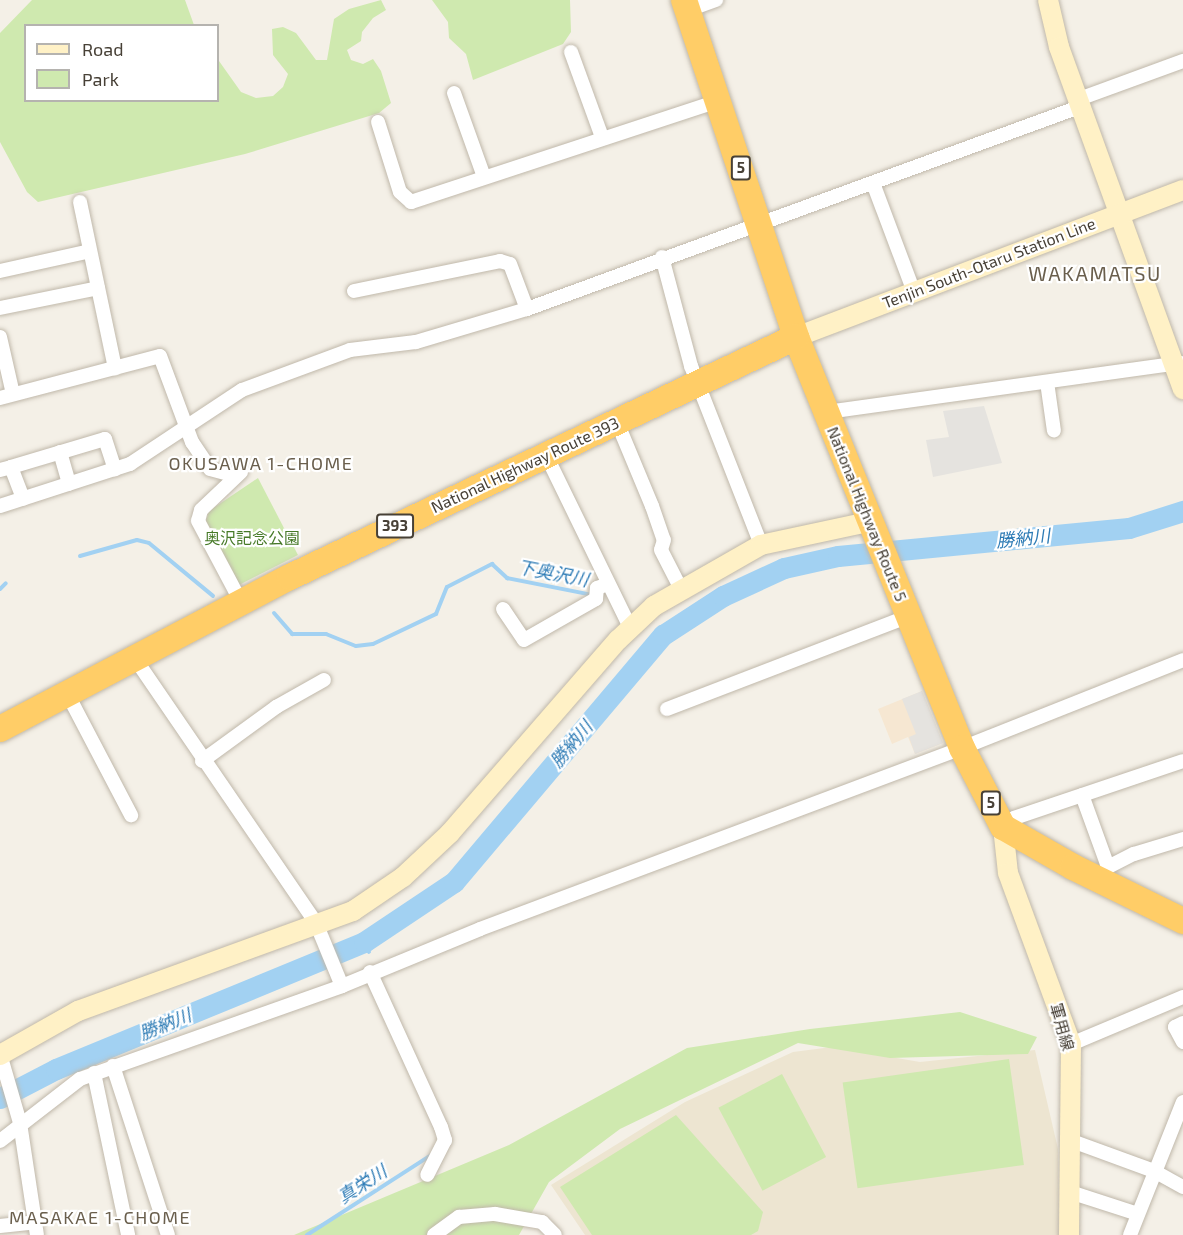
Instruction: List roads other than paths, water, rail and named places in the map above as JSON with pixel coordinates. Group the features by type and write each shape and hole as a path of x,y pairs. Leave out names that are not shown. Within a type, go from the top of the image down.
{"highway":[{"name":"National Highway Route 5","path":"686,5 796,337 868,522 962,748 1003,827"},
{"name":"National Highway Route 393","path":"0,729 136,660 241,602 471,489 547,457 796,337"},
{"name":"5","path":"1003,827 1105,872 1183,921"}],"street":[{"path":"686,5 716,0"},
{"path":"1048,0 1059,47 1120,214 1179,364 1183,389"},
{"path":"571,52 602,137"},
{"path":"0,506 115,469 145,456 242,390 350,350 416,342 527,309 662,257 873,183 1183,61"},
{"path":"454,93 484,177"},
{"path":"378,122 400,192 411,202 602,137 718,101"},
{"path":"873,183 914,292"},
{"name":"Tenjin South-Otaru Station Line","path":"796,337 1183,190"},
{"path":"80,202 115,368"},
{"path":"0,271 90,251"},
{"path":"662,257 698,385 761,545"},
{"path":"354,291 500,261 510,264 527,309"},
{"path":"0,308 98,288"},
{"path":"0,337 6,396 160,356 186,426 210,469 238,474 201,510 198,521 241,602"},
{"path":"827,412 1179,364"},
{"path":"1047,382 1054,431"},
{"path":"617,422 664,540 661,550 681,589"},
{"path":"23,499 5,468 105,439 115,469"},
{"path":"60,452 69,484"},
{"path":"547,457 630,627"},
{"path":"0,1226 36,1228 19,1118 2,1058 78,1011 319,929 352,911 403,877 506,771 630,627 654,606 761,545 868,522"},
{"path":"503,609 524,640 596,599 597,588 608,584"},
{"path":"667,709 908,617"},
{"path":"136,660 202,761 319,929 340,982"},
{"path":"0,1141 19,1118 70,1085 94,1073 370,972 962,748 1183,660"},
{"path":"202,761 276,707 324,680"},
{"path":"68,695 131,815"},
{"path":"1003,827 1014,818 1183,761"},
{"path":"1082,795 1105,872 1134,854 1183,839"},
{"name":"軍用線","path":"1003,827 1008,873 1071,1044 1072,1141 1069,1235"},
{"path":"370,972 445,1140 427,1175"},
{"path":"1071,1044 1183,997"},
{"path":"1183,1023 1175,1027 1183,1042"},
{"path":"113,1066 168,1235"},
{"path":"94,1073 128,1235"},
{"path":"1130,1235 1183,1102"},
{"path":"1072,1141 1154,1172 1183,1187"},
{"path":"1070,1192 1138,1214"},
{"path":"434,1235 459,1217 495,1214 542,1222 555,1235"}],"waterway":[{"name":"勝納川","path":"0,1098 56,1069 364,942 454,882 663,635 723,596 784,568 838,556 1129,528 1183,511"},
{"name":"下奥沢川","path":"80,556 137,540 149,543 213,596"},
{"name":"下奥沢川","path":"274,613 292,634 326,634 356,646 373,644 436,614 447,587 492,564 507,578 593,595"},
{"path":"0,589 6,583"},
{"name":"真栄川","path":"364,942 369,952"},
{"name":"真栄川","path":"307,1235 431,1155"}],"district":[{"name":"WAKAMATSU","path":"1095,273"},
{"name":"OKUSAWA 1-CHOME","path":"261,463"},
{"name":"MASAKAE 1-CHOME","path":"100,1217"}],"park label":[{"name":"奥沢記念公園","path":"252,538"}]}
